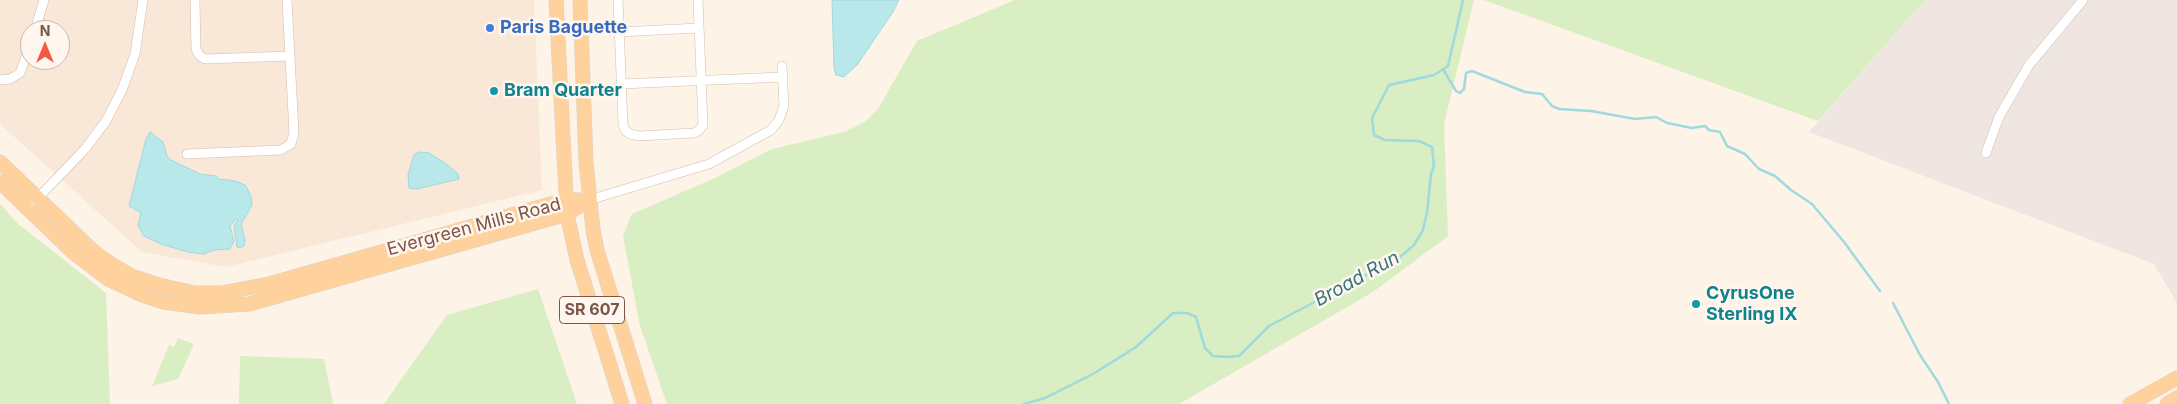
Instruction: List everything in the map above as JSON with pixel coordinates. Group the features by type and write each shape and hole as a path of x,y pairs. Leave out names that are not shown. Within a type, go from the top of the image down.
{"main road":[{"name":"SR 607","path":"556,0 567,207 577,260 622,404"},
{"name":"SR 607","path":"580,0 590,200 597,250 645,404"},
{"name":"Evergreen Mills Road","path":"0,162 33,204"},
{"name":"Evergreen Mills Road","path":"0,182 33,204 93,251 134,277 177,290 221,293 269,284 590,200"},
{"path":"2130,404 2177,378"},
{"path":"2167,404 2177,398"}],"street":[{"path":"37,20 42,0"},
{"path":"33,204 85,149 106,121 122,90 135,54 143,0"},
{"path":"195,0 196,49 199,55 205,59 290,56"},
{"path":"187,154 281,150 291,144 294,133 287,0"},
{"path":"618,0 621,84 625,130 635,136 694,133 701,128 703,120 698,0"},
{"path":"1986,153 1999,117 2029,65 2082,0"},
{"path":"619,32 699,28"},
{"path":"590,200 709,164 771,130 779,120 784,106 782,66"},
{"path":"0,80 10,79 20,73 21,70"},
{"path":"621,84 782,77"}],"shaded area":[{"path":"0,0 534,0 542,190 226,267 142,252 0,124"},
{"path":"1925,0 2177,0 2177,303 2154,264 1809,132"}],"green space":[{"path":"1015,0 1474,0 1444,124 1448,236 1373,292 1179,404 667,404 640,326 623,236 632,214 715,178 772,149 844,132 865,122 878,109 917,41"},
{"path":"1484,0 1925,0 1818,121"},
{"path":"0,204 17,223 106,293 110,404 0,404"},
{"path":"538,289 577,404 384,404 447,315"},
{"path":"178,338 194,344 178,379 152,386 169,345 174,347"},
{"path":"240,356 324,359 333,404 239,404"}],"water":[{"path":"832,0 899,0 857,65 844,77 836,75 834,69"},
{"path":"150,132 163,142 167,156 171,160 200,174 216,176 219,179 235,181 245,185 251,196 252,205 241,224 245,240 244,246 237,247 234,226 238,220 236,219 230,226 234,241 230,249 214,250 204,254 188,252 161,244 144,236 138,226 141,213 129,206 146,139"},
{"path":"420,152 429,153 449,166 458,174 459,179 417,189 409,188 408,175 413,158 415,154"}],"waterway":[{"name":"Broad Run","path":"1024,404 1045,398 1093,374 1136,347 1173,313 1187,313 1196,317 1205,348 1213,356 1239,356 1269,326 1400,257 1414,245 1423,230 1427,213 1431,174 1434,166 1432,147 1419,141 1385,140 1374,135 1372,118 1389,85 1434,75 1448,66 1463,0"},
{"path":"1443,69 1456,91 1460,93 1464,89 1466,73 1472,71 1525,92 1542,94 1552,106 1559,109 1591,111 1635,119 1656,117 1667,123 1692,128 1705,126 1709,130 1720,132 1727,146 1745,154 1759,169 1775,176 1791,190 1812,204 1844,242 1880,291"},
{"path":"1893,303 1920,355 1938,382 1949,404"}],"place":[{"name":"Paris Baguette","path":"490,28"},
{"name":"Bram Quarter","path":"494,91"},
{"name":"CyrusOne Sterling IX","path":"1696,304"}]}
